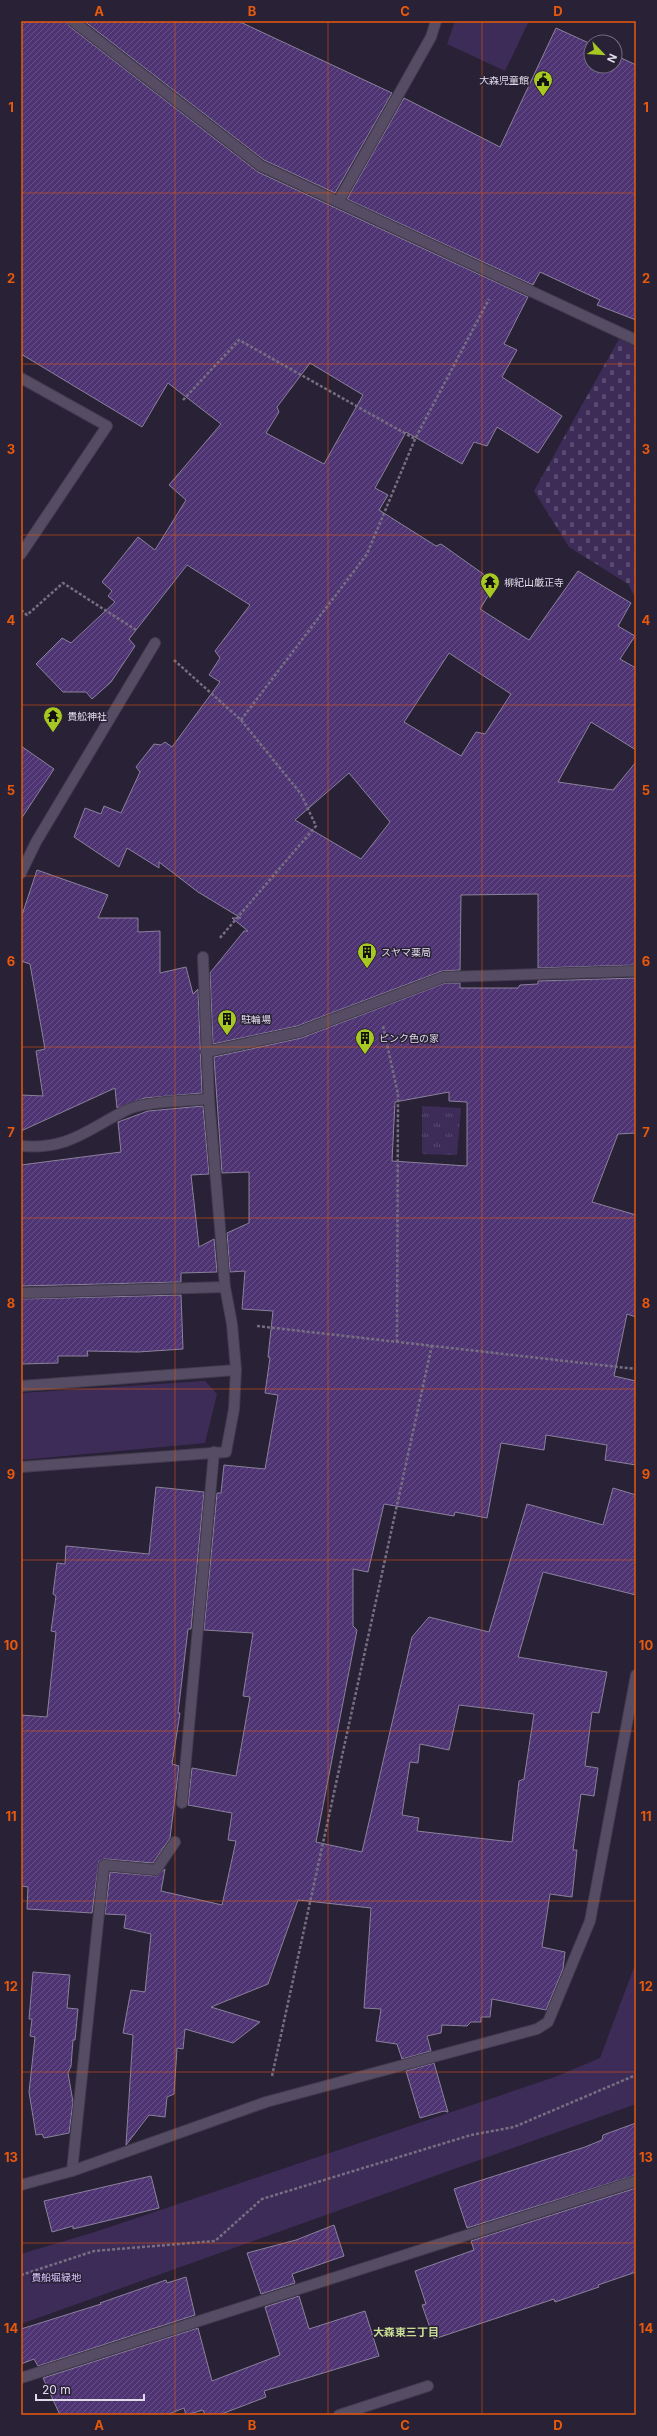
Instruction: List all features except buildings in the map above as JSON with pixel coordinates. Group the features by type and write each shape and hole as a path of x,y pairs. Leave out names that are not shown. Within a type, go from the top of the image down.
{"street":[{"path":"74,21 261,166 636,340"},
{"path":"338,202 431,37 436,21"},
{"path":"21,378 107,426 21,554"},
{"path":"21,873 36,842 155,643"},
{"path":"21,1467 226,1452 234,1409 236,1370 232,1324 225,1287 209,1099 203,957"},
{"path":"206,1052 299,1032 444,977 636,971"},
{"path":"21,1146 44,1148 73,1140 131,1108 209,1099"},
{"path":"21,1293 225,1287"},
{"path":"21,1386 236,1370"},
{"path":"182,1803 214,1452"},
{"path":"21,2185 72,2171 266,2102 537,2029 548,2022 590,1921 636,1675"},
{"path":"72,2171 104,1865 156,1870 175,1842"},
{"path":"21,2378 636,2181"},
{"path":"339,2415 428,2386"}],"path":[{"path":"241,720 367,554 415,439 500,277"},
{"path":"183,400 239,340 415,439"},
{"path":"21,610 27,615 63,583 155,643 241,720 300,794 316,826 203,957"},
{"path":"378,1002 398,1094 397,1342"},
{"path":"232,1324 432,1345 636,1369"},
{"path":"266,2102 432,1345"},
{"path":"21,2274 94,2252 215,2241 262,2199 470,2135 514,2127 636,2075"}],"green space":[{"path":"455,21 529,21 505,71 447,44"},
{"path":"619,339 636,347 636,599 628,584 569,547 534,491"},
{"path":"422,1106 461,1108 457,1155 422,1154"},
{"path":"205,1381 217,1394 205,1443 21,1460 21,1393"},
{"name":"貴船堀緑地","path":"636,1962 636,2104 21,2324 21,2254 98,2231 555,2077 600,2058"}],"place":[{"name":"大森児童館","path":"543,97"},
{"name":"柳紀山厳正寺","path":"490,599"},
{"name":"貴舩神社","path":"53,733"},
{"name":"スヤマ薬局","path":"367,969"},
{"name":"駐輪場","path":"227,1036"},
{"name":"ピンク色の家","path":"365,1055"}],"district":[{"name":"大森東三丁目","path":"406,2332"}]}
